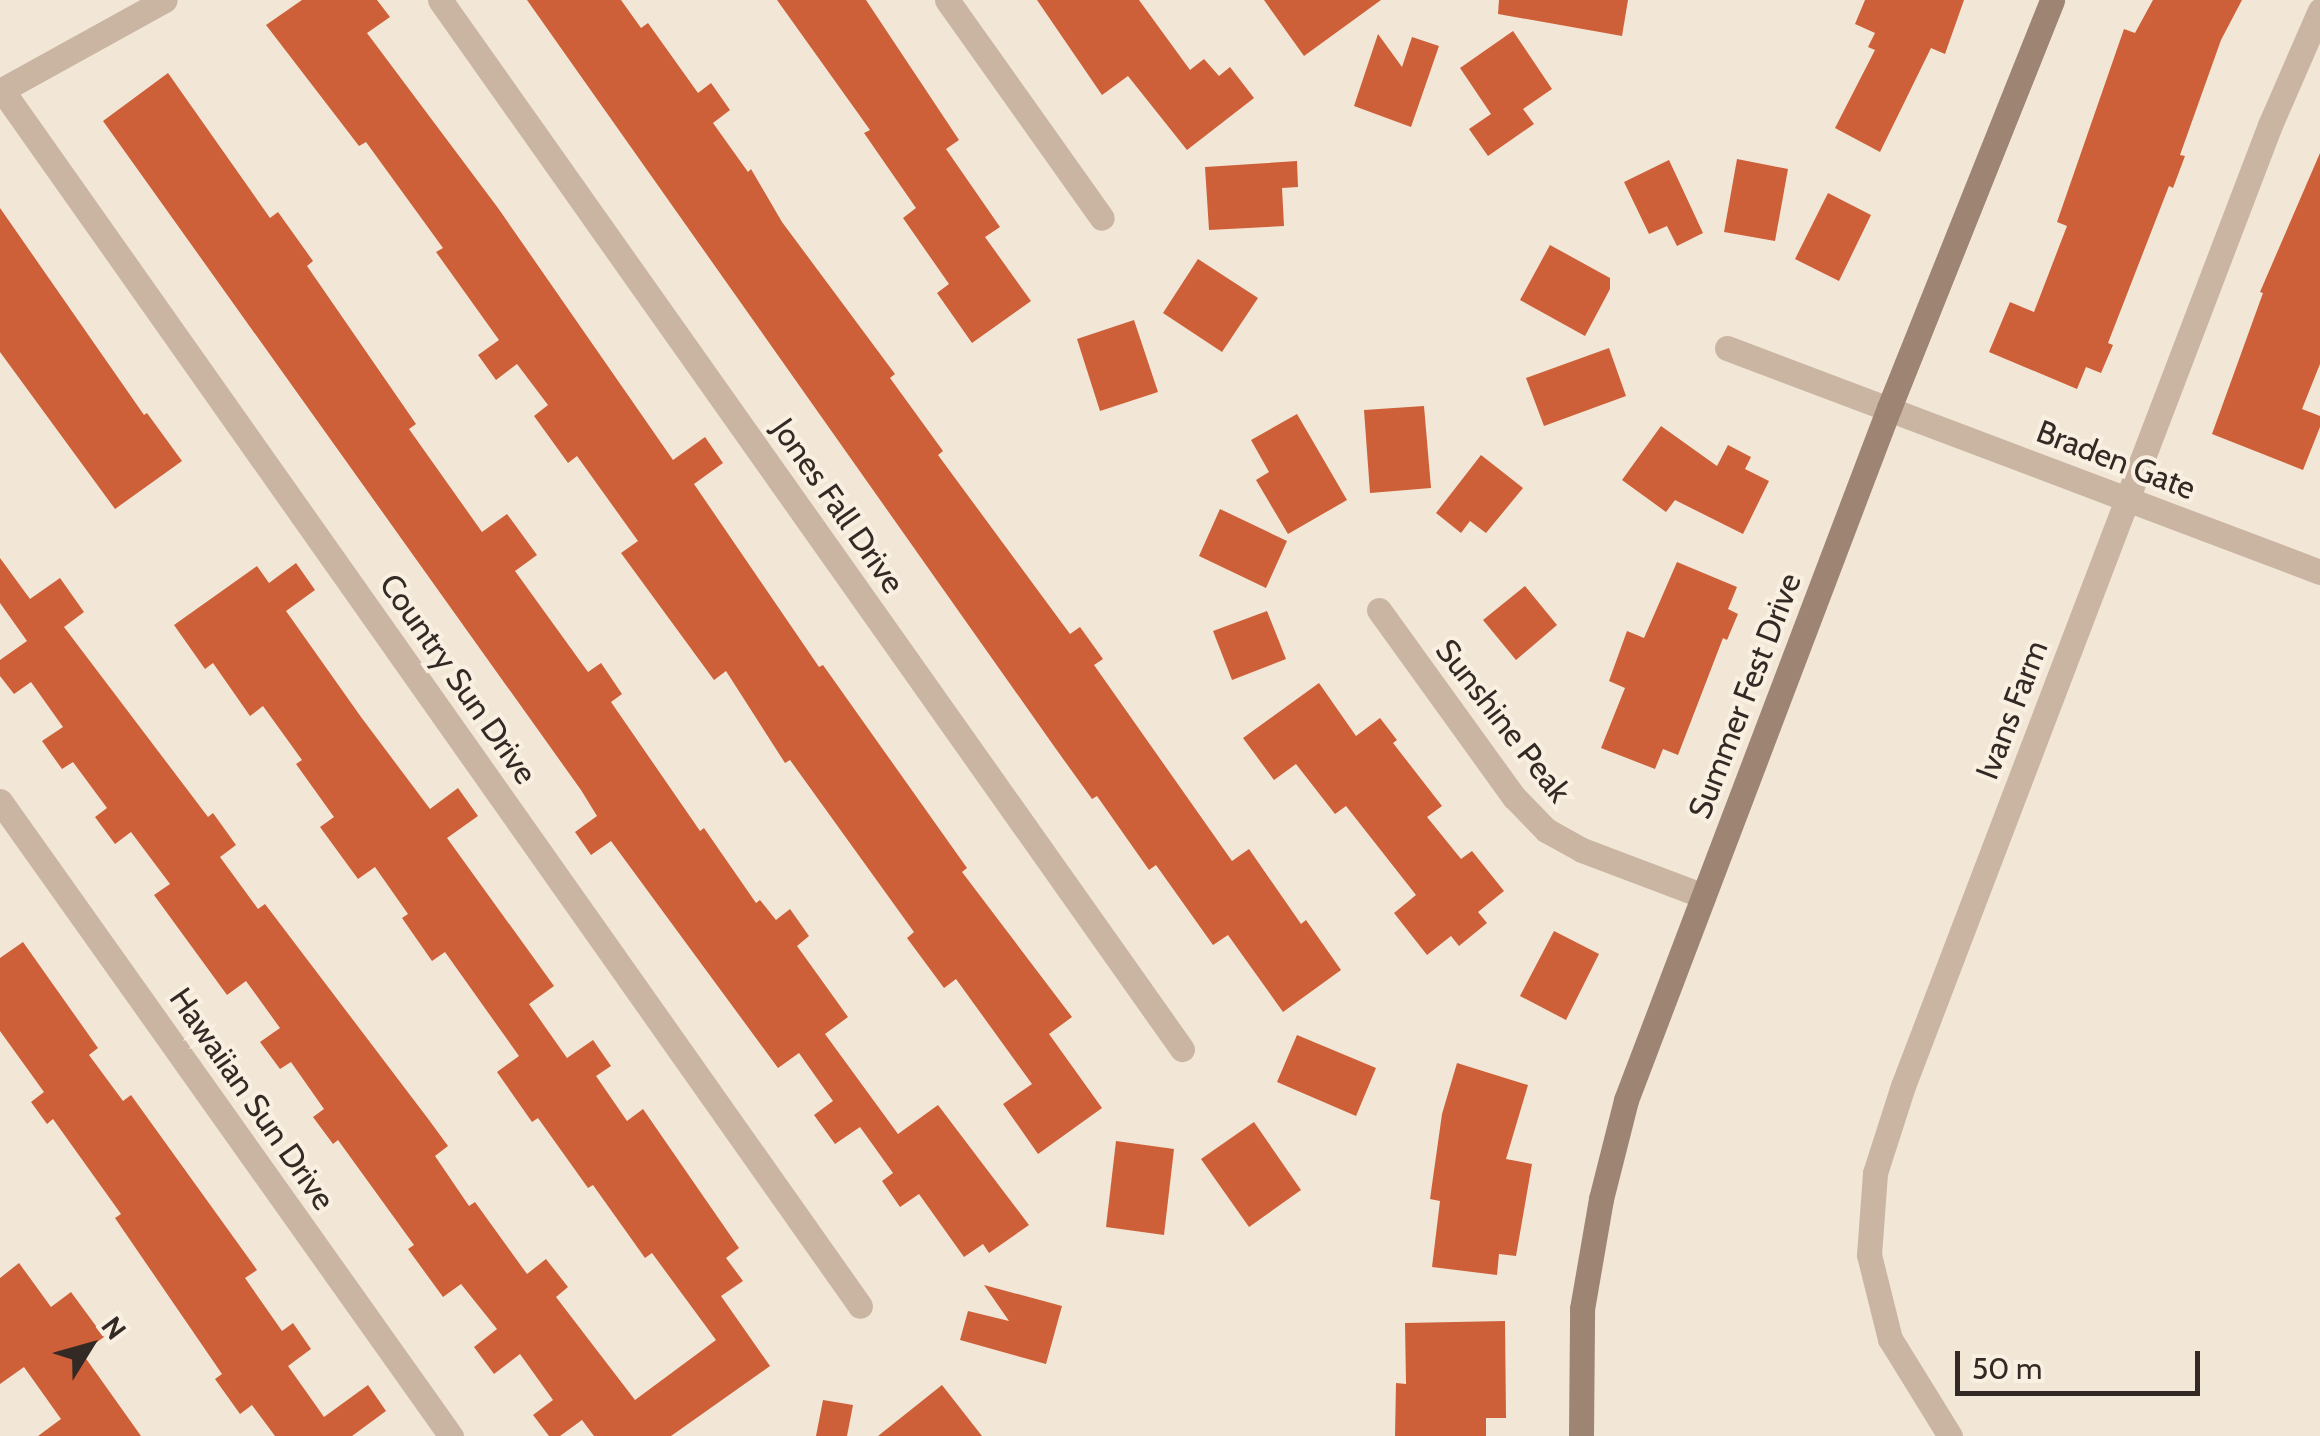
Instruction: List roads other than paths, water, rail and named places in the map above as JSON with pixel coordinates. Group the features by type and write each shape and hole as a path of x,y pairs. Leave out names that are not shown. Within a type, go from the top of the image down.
{"street":[{"path":"1,91 165,0"},
{"name":"Jones Fall Drive","path":"440,0 1182,1049"},
{"path":"947,0 1102,218"},
{"name":"Summer Fest Drive","path":"1581,1436 1582,1309 1601,1199 1626,1100 1889,408 2052,0"},
{"name":"Ivans Farm","path":"1950,1436 1890,1339 1869,1255 1875,1173 1904,1086 2270,125 2320,10"},
{"name":"Country Sun Drive","path":"1,91 860,1306"},
{"name":"Braden Gate","path":"1727,348 2320,572"},
{"name":"Sunshine Peak","path":"1379,610 1514,797 1546,830 1582,850 1704,896"},
{"name":"Hawaiian Sun Drive","path":"0,800 451,1436"}]}
